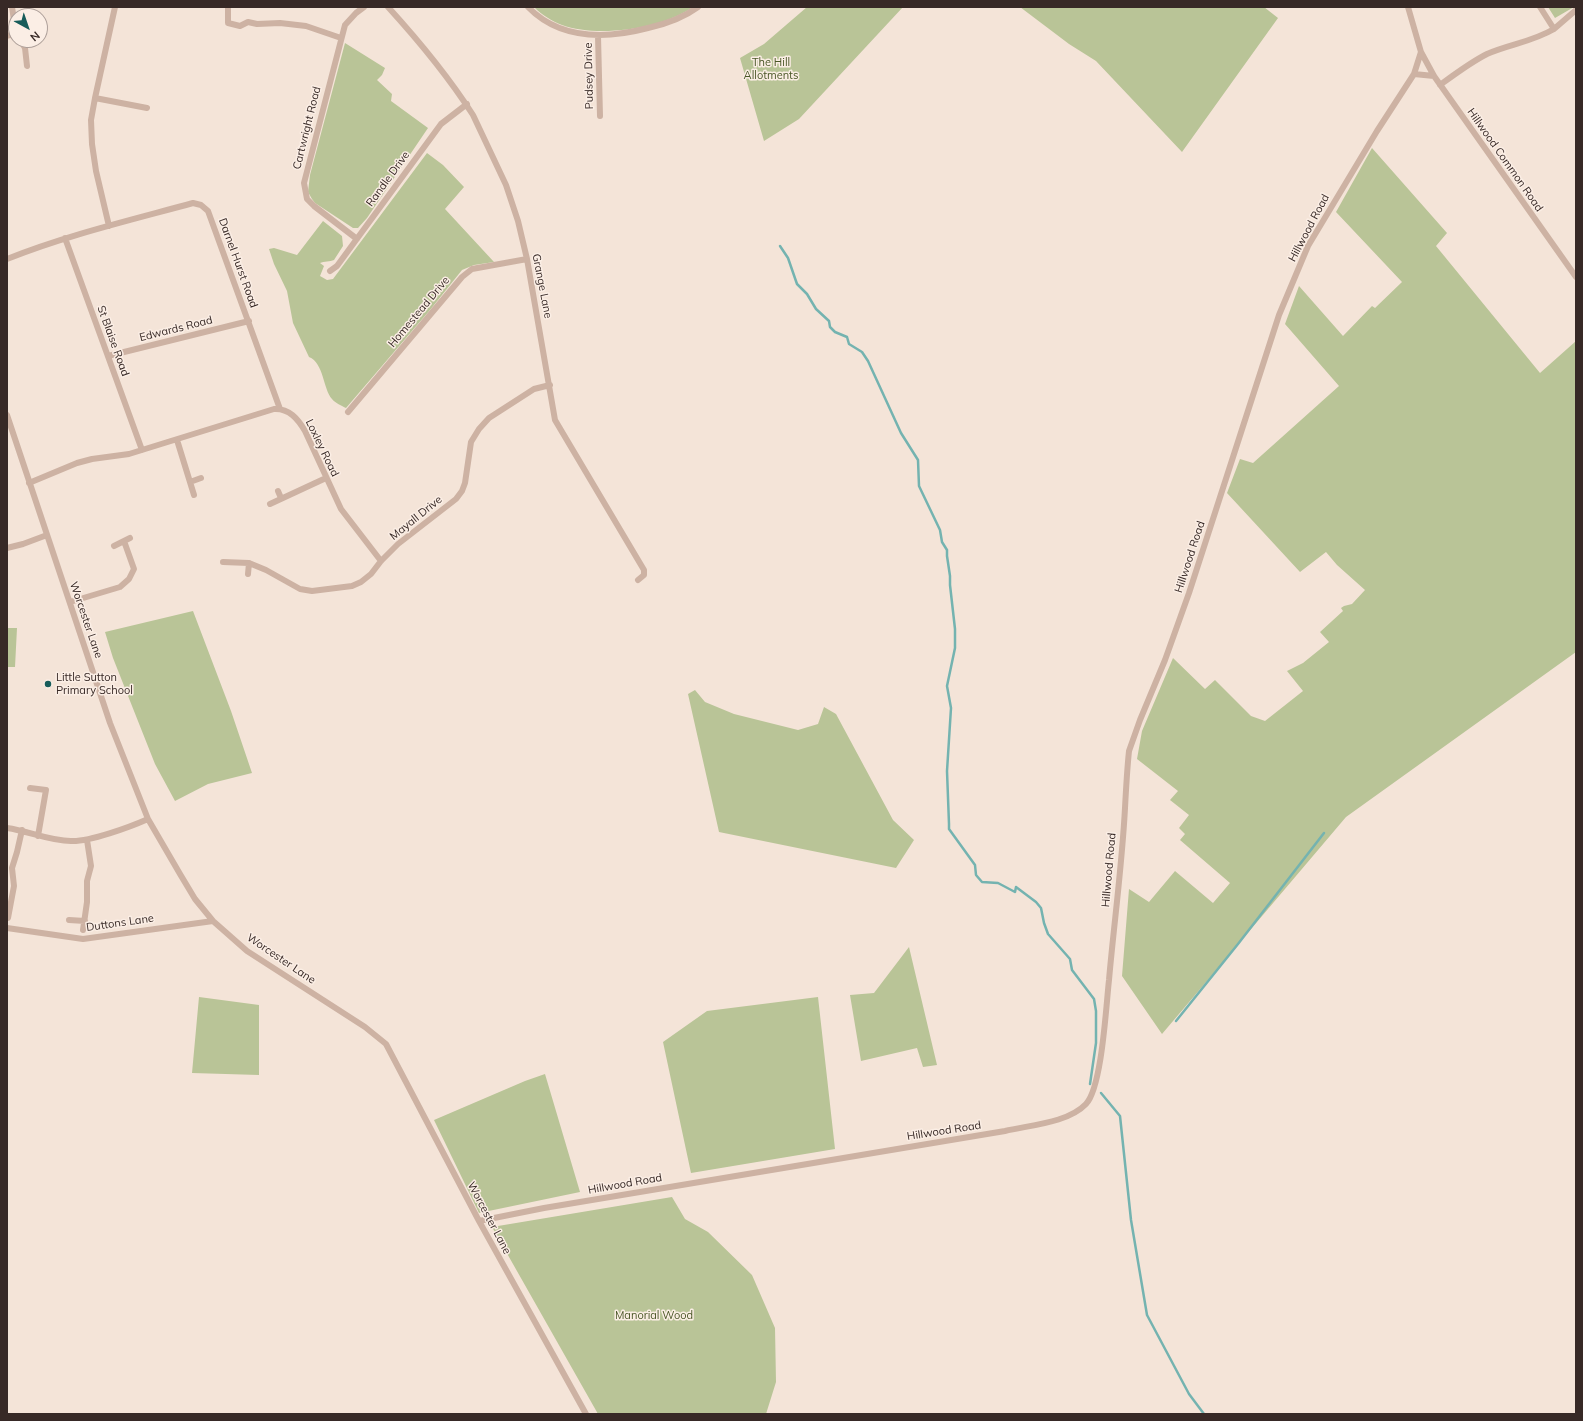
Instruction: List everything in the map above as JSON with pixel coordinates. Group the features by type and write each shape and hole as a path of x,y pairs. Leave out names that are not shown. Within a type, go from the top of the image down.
{"street":[{"path":"109,226 96,171 92,144 92,120 95,98 115,7"},
{"path":"228,7 228,23 234,25 240,26 248,22 257,24 280,23 306,26 341,38"},
{"name":"Cartwright Road","path":"357,239 307,199 304,183 345,25 364,7"},
{"name":"Grange Lane","path":"388,7 424,48 466,104 473,115 506,185 518,221 527,259 555,420 644,570 644,575 638,580"},
{"path":"528,7 543,20 553,26 581,34 598,36 631,33 668,23 698,7"},
{"name":"Hillwood Common Road","path":"1408,7 1421,52 1434,76 1576,277"},
{"path":"1540,7 1554,29"},
{"path":"1440,85 1455,74 1487,55 1540,37 1554,29 1576,10"},
{"name":"Pudsey Drive","path":"598,36 600,116"},
{"path":"25,48 27,66"},
{"name":"Hillwood Road","path":"478,1221 551,1206 1004,1131 1054,1121 1072,1115 1086,1104 1095,1087 1106,1013 1129,751 1165,660 1189,593 1279,315 1308,246 1361,156 1414,74 1421,52"},
{"path":"1414,74 1434,76"},
{"path":"95,98 147,108"},
{"name":"Randle Drive","path":"330,271 337,266 441,124 466,104"},
{"name":"Darnel Hurst Road","path":"7,259 65,238 193,203 201,205 208,211 280,409"},
{"name":"St Blaise Road","path":"65,238 142,450"},
{"name":"Homestead Drive","path":"348,412 462,277 472,269 527,259"},
{"name":"Edwards Road","path":"108,356 249,321"},
{"name":"Mayall Drive","path":"223,562 249,563 266,570 300,589 312,591 352,586 362,582 398,544 456,499 462,491 465,483 471,442 479,429 489,418 534,389 550,385"},
{"path":"29,483 77,463 92,459 129,454 274,409 280,409"},
{"name":"Loxley Road","path":"280,409 291,413 299,421 341,509 381,561"},
{"name":"Worcester Lane","path":"7,415 110,723 148,819 195,898 213,921 247,951 365,1026 386,1044 478,1221 586,1414"},
{"path":"177,440 194,495"},
{"path":"190,482 201,478"},
{"path":"270,504 326,478"},
{"path":"278,491 281,498"},
{"path":"7,548 47,535"},
{"path":"70,602 120,586 129,579 134,569 127,540 114,546"},
{"path":"248,574 249,563"},
{"path":"30,788 46,790 38,836"},
{"path":"7,828 22,830 38,836 71,842 87,840 148,819"},
{"path":"8,918 8,910 14,886 12,868 22,830"},
{"path":"83,930 87,902 86,881 91,866 87,840"},
{"path":"69,920 85,921"},
{"name":"Duttons Lane","path":"7,928 83,938 213,921"}],"green space":[{"path":"534,7 693,7 680,15 647,26 611,31 593,31 562,25 547,18"},
{"name":"The Hill Allotments","path":"807,7 903,7 799,119 764,141 740,58 764,44"},
{"path":"1020,7 1264,7 1278,18 1182,152 1096,61 1069,44"},
{"path":"1548,7 1574,7 1555,18"},
{"path":"345,43 385,68 382,75 377,80 392,94 391,101 428,128 367,218 358,228 353,228 315,203 308,192 310,175"},
{"path":"1372,148 1447,233 1436,246 1540,373 1576,341 1576,652 1346,817 1162,1034 1122,976 1129,889 1149,902 1175,871 1213,903 1230,883 1180,840 1185,834 1179,828 1189,815 1170,800 1178,791 1137,759 1142,731 1173,658 1205,689 1215,680 1251,716 1265,721 1303,691 1287,671 1303,663 1329,642 1320,632 1343,611 1341,608 1352,604 1365,590 1337,565 1326,552 1300,572 1227,493 1240,459 1253,463 1339,386 1285,324 1299,286 1343,336 1372,306 1375,308 1402,282 1336,212"},
{"path":"427,153 443,165 464,187 445,209 494,262 474,265 462,270 430,310 346,408 337,403 329,395 318,365 309,357 293,323 287,291 274,264 269,249 274,248 297,255 323,221 342,236 343,246 334,260 320,263 324,266 320,276 327,280 333,279"},
{"path":"193,611 231,711 252,773 208,784 175,801 155,764 113,658 105,632"},
{"path":"7,628 17,628 15,667 7,667"},
{"path":"695,690 705,702 734,714 798,730 818,724 824,707 836,714 893,820 914,840 896,868 719,832 688,694"},
{"path":"909,947 937,1065 923,1067 917,1048 861,1061 850,995 874,993"},
{"path":"199,997 259,1005 259,1075 192,1073"},
{"path":"818,997 835,1149 691,1173 663,1042 707,1011"},
{"path":"545,1074 580,1192 479,1213 434,1120"},
{"name":"Manorial Wood","path":"672,1197 685,1219 708,1232 752,1275 775,1328 776,1382 766,1414 598,1414 492,1227"}],"waterway":[{"path":"780,246 788,258 797,284 807,294 816,309 829,321 830,327 835,332 847,337 849,344 862,352 868,361 901,433 918,460 919,486 940,530 942,542 947,550 955,629 955,648 947,686 951,708 947,771 949,829 975,865 976,875 982,882 998,883 1015,892 1016,887 1036,902 1041,908 1048,934 1070,959 1072,970 1094,999 1096,1011 1096,1043 1090,1084"},
{"path":"1176,1021 1324,833"},
{"path":"1101,1093 1120,1116 1131,1220 1147,1315 1189,1394 1204,1414"}],"place":[{"name":"Little Sutton Primary School","path":"48,684"}]}
